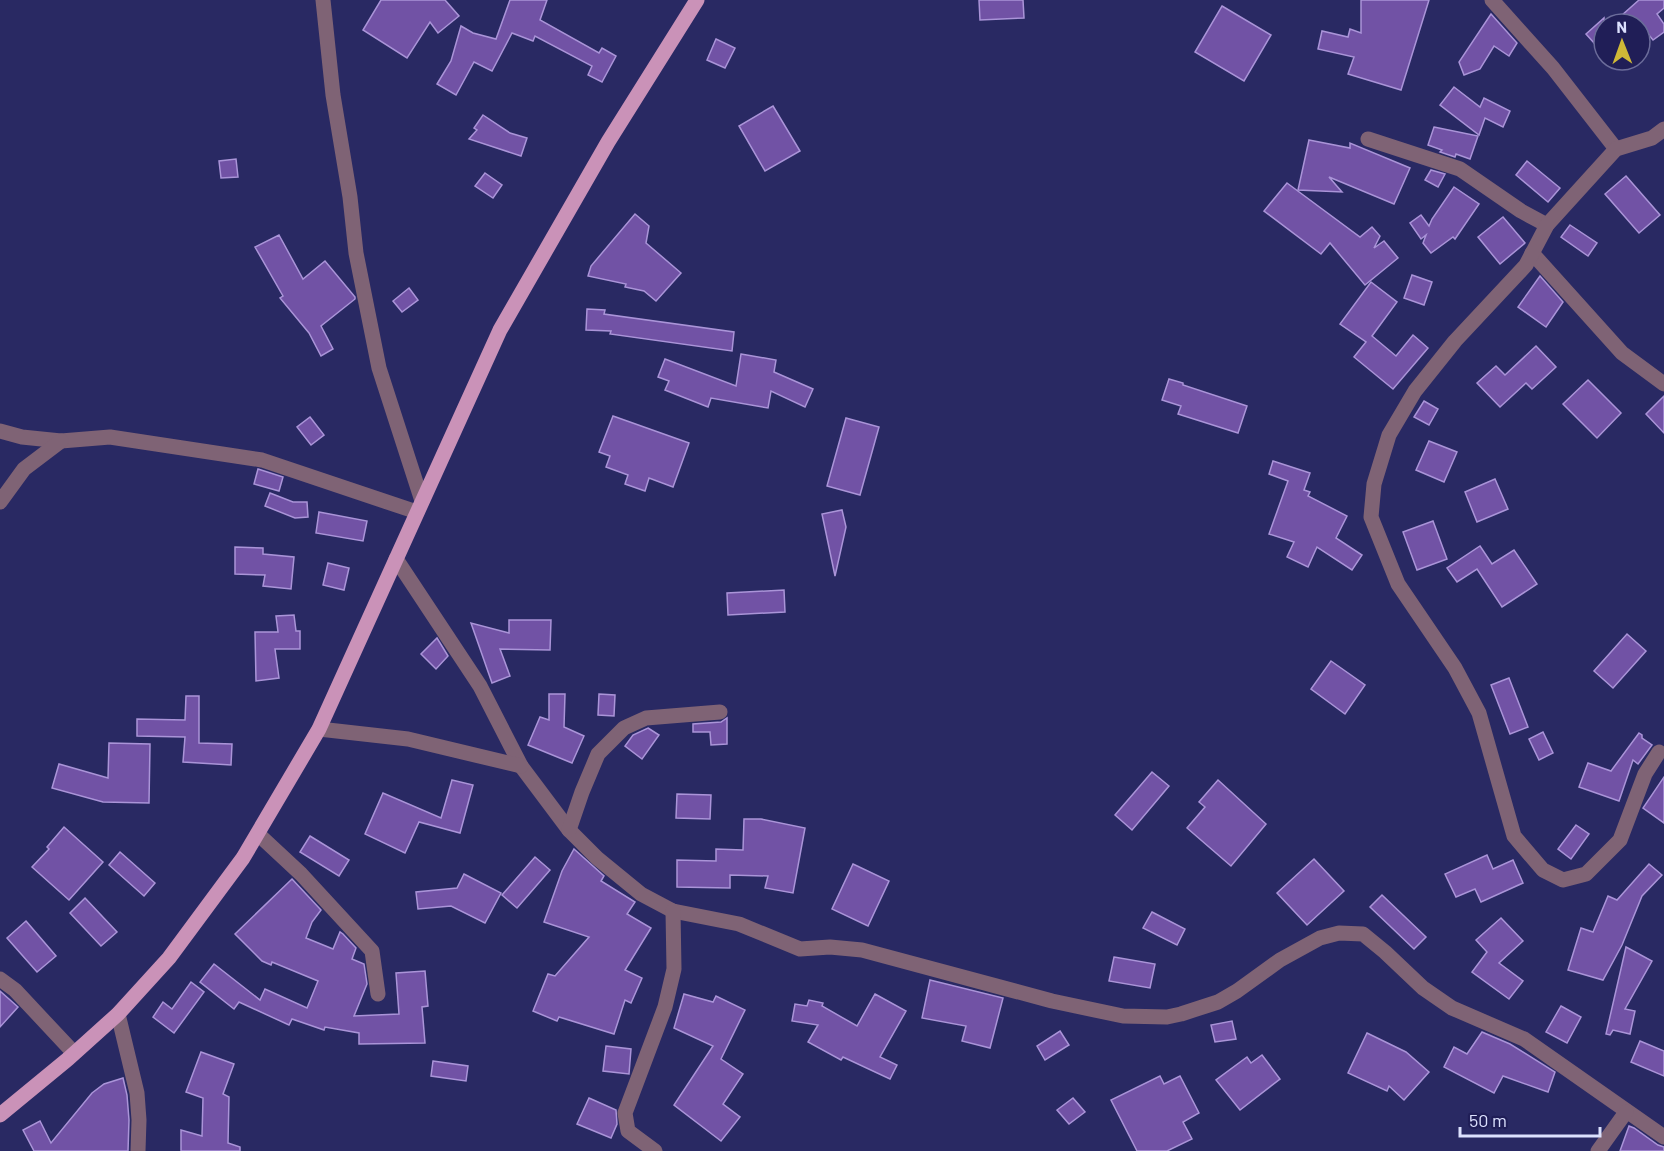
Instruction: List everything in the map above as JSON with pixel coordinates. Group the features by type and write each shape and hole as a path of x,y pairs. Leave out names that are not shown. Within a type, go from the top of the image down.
{"main road":[{"path":"0,1115 118,1014 169,958 243,858 319,729 500,330 608,142 697,0"}],"street":[{"path":"323,0 333,95 350,197 356,253 379,368 420,506"},
{"path":"1492,0 1553,68 1616,149"},
{"path":"1659,752 1645,774 1620,840 1586,874 1563,880 1543,870 1514,836 1479,713 1455,668 1398,584 1371,517 1374,484 1389,435 1415,391 1455,341 1526,265 1547,225 1616,149 1652,138 1664,129"},
{"path":"1368,139 1460,169 1521,211 1547,225"},
{"path":"1532,254 1622,352 1664,384"},
{"path":"0,431 22,437 61,441 110,437 262,460 420,506"},
{"path":"0,502 24,469 61,441"},
{"path":"396,559 480,686 521,766 569,830 597,858 641,894 673,910 739,924 800,949 830,947 862,950 1052,1001 1123,1016 1167,1017 1218,1002 1280,960 1320,938 1340,933 1364,934 1422,988 1452,1008 1524,1039 1664,1137"},
{"path":"569,830 598,754 624,728 646,718 720,712"},
{"path":"319,729 408,739 521,766"},
{"path":"258,834 301,874 372,951 378,994"},
{"path":"655,1151 628,1131 625,1113 665,1007 674,969 673,910"},
{"path":"0,979 15,990 74,1053"},
{"path":"118,1014 137,1093 138,1151"},
{"path":"1598,1151 1626,1112"}],"building":[{"path":"381,0 445,0 459,16 438,33 430,22 407,58 363,30"},
{"path":"510,0 547,0 540,20 599,53 602,48 616,56 602,82 588,75 592,66 535,36 533,41 512,33 492,71 474,62 456,95 437,84 451,61 461,26 473,33 496,39"},
{"path":"979,0 1023,0 1024,18 980,20"},
{"path":"1361,0 1429,0 1401,90 1348,74 1354,57 1318,49 1322,31 1348,37 1350,29 1361,33"},
{"path":"1639,0 1664,0 1664,8 1657,14 1664,24 1664,32 1652,39 1652,12 1626,12"},
{"path":"1222,6 1271,35 1244,81 1195,52"},
{"path":"1491,14 1517,43 1509,56 1494,46 1480,69 1464,75 1459,62"},
{"path":"1592,29 1592,41 1586,34"},
{"path":"716,39 735,48 725,68 707,60"},
{"path":"1454,87 1480,107 1484,98 1510,111 1503,127 1485,118 1479,135 1440,105"},
{"path":"773,106 800,151 765,171 739,126"},
{"path":"483,115 510,133 527,138 521,156 469,139 477,130 474,128"},
{"path":"1434,127 1478,136 1470,159 1440,152 1442,150 1428,145"},
{"path":"1309,140 1350,148 1350,143 1410,168 1394,204 1329,177 1342,192 1298,190"},
{"path":"236,159 238,177 221,178 219,161"},
{"path":"1527,161 1560,188 1548,202 1516,175"},
{"path":"1431,170 1445,174 1438,187 1425,180"},
{"path":"485,173 502,185 493,198 475,186"},
{"path":"1626,176 1660,215 1639,233 1605,194"},
{"path":"1287,183 1360,237 1372,227 1380,236 1374,248 1384,241 1398,258 1365,285 1330,243 1321,254 1264,211"},
{"path":"1454,187 1479,204 1455,239 1453,237 1431,253 1423,243 1426,235 1421,239 1410,223 1421,215 1429,226"},
{"path":"635,214 649,226 646,243 681,273 656,301 644,291 625,287 626,284 588,276 591,266"},
{"path":"1503,217 1525,243 1500,264 1478,237"},
{"path":"1570,225 1597,243 1588,256 1561,237"},
{"path":"279,235 303,279 325,261 355,297 321,326 333,349 321,356 309,333 280,298 283,296 255,247"},
{"path":"1412,275 1432,282 1424,305 1404,298"},
{"path":"1540,276 1563,302 1546,327 1518,307"},
{"path":"1371,282 1397,302 1372,336 1396,356 1413,335 1428,348 1393,389 1354,357 1366,342 1340,324"},
{"path":"409,288 418,300 402,312 393,301"},
{"path":"587,309 605,310 604,314 734,332 732,351 610,334 611,331 586,330"},
{"path":"1536,346 1556,367 1532,389 1526,383 1500,407 1477,383 1496,366 1505,375"},
{"path":"741,354 776,360 774,372 813,389 805,407 771,391 768,408 711,398 708,407 665,390 669,381 658,377 665,359 736,386"},
{"path":"1169,379 1247,406 1238,433 1178,414 1181,406 1162,400"},
{"path":"1588,380 1621,413 1597,438 1563,404"},
{"path":"1664,396 1664,433 1646,414"},
{"path":"1424,401 1438,409 1429,425 1414,417"},
{"path":"613,416 689,443 673,487 649,478 645,491 625,484 628,475 606,467 610,456 599,452"},
{"path":"310,417 324,435 311,445 297,427"},
{"path":"846,418 879,427 860,495 827,486"},
{"path":"1429,441 1457,452 1444,482 1416,470"},
{"path":"1273,461 1310,473 1304,490 1310,492 1308,496 1347,516 1336,538 1362,555 1352,570 1317,547 1308,567 1287,557 1294,542 1269,534 1288,481 1269,474"},
{"path":"258,469 283,477 279,491 254,484"},
{"path":"1495,479 1508,509 1477,522 1465,492"},
{"path":"270,493 293,502 307,502 308,517 295,518 265,506"},
{"path":"842,510 846,527 835,576 822,514"},
{"path":"319,512 367,521 363,541 316,533"},
{"path":"1433,521 1447,559 1417,570 1403,532"},
{"path":"1480,546 1492,564 1514,550 1537,584 1502,607 1477,569 1457,582 1447,568"},
{"path":"235,547 263,548 263,554 294,557 291,589 263,586 265,575 235,574"},
{"path":"328,563 349,568 344,590 323,585"},
{"path":"784,590 785,612 728,615 727,593"},
{"path":"294,615 296,631 300,631 300,649 275,649 279,678 256,681 255,632 278,632 276,616"},
{"path":"509,620 551,620 550,650 500,649 510,676 492,683 471,623 509,633"},
{"path":"1627,634 1646,651 1613,688 1594,671"},
{"path":"437,638 448,656 436,669 421,654"},
{"path":"1331,661 1365,685 1345,714 1311,689"},
{"path":"1509,678 1528,727 1510,734 1491,685"},
{"path":"549,694 565,694 564,727 584,736 572,763 528,745 540,717 549,720"},
{"path":"599,694 615,695 614,716 598,715"},
{"path":"186,696 199,696 199,743 232,744 231,765 183,762 185,737 137,736 137,719 185,720"},
{"path":"727,718 727,744 711,745 710,732 693,732 693,724 721,722"},
{"path":"648,728 659,735 642,759 625,746 633,735"},
{"path":"1543,732 1553,753 1539,760 1529,739"},
{"path":"1639,733 1652,745 1638,764 1633,760 1619,801 1579,787 1588,763 1611,771"},
{"path":"109,743 150,744 149,803 103,802 52,788 59,764 108,778"},
{"path":"1152,772 1169,786 1132,830 1115,815"},
{"path":"1664,777 1664,823 1643,808"},
{"path":"452,780 473,785 460,833 419,822 405,853 365,834 383,793 441,818"},
{"path":"1218,780 1266,824 1231,866 1187,828 1205,807 1199,802"},
{"path":"677,794 711,795 710,819 676,818"},
{"path":"744,819 761,819 805,828 793,893 765,888 768,876 730,875 730,888 677,887 677,860 716,861 716,849 743,850"},
{"path":"1576,825 1589,834 1571,859 1558,849"},
{"path":"64,827 103,862 69,900 32,867 49,849 47,847"},
{"path":"310,836 349,860 339,876 300,852"},
{"path":"574,849 604,876 601,881 635,902 627,914 651,928 625,970 642,978 631,1003 625,1000 614,1034 559,1017 557,1021 533,1011 548,974 555,976 589,937 544,922 562,871"},
{"path":"120,852 155,883 144,896 109,865"},
{"path":"1487,855 1493,869 1513,860 1523,883 1481,902 1475,889 1456,897 1445,874"},
{"path":"535,857 550,870 517,908 502,895"},
{"path":"1314,859 1344,891 1307,925 1277,893"},
{"path":"853,864 889,881 868,926 832,909"},
{"path":"1649,864 1662,875 1642,896 1622,945 1603,980 1568,970 1581,928 1593,932 1608,896 1617,900"},
{"path":"464,874 501,893 485,923 451,906 418,909 416,892 457,888"},
{"path":"292,879 321,910 312,922 306,938 333,949 340,932 356,948 352,959 364,964 367,984 354,1016 399,1014 396,973 425,971 428,1006 422,1007 425,1043 359,1044 359,1033 325,1027 324,1030 292,1019 289,1025 239,1002 234,1009 200,982 214,964 260,1000 265,989 307,1008 318,981 272,962 271,965 262,961 235,934"},
{"path":"1382,895 1426,937 1414,949 1370,907"},
{"path":"85,898 117,932 101,946 70,913"},
{"path":"1152,912 1185,929 1177,945 1143,928"},
{"path":"1501,918 1523,941 1499,963 1523,981 1509,999 1472,972 1487,952 1476,940"},
{"path":"26,921 56,956 37,972 7,938"},
{"path":"1626,947 1652,961 1625,1009 1635,1011 1630,1034 1613,1030 1610,1035 1606,1034"},
{"path":"1114,957 1155,964 1150,988 1109,981"},
{"path":"930,980 1003,998 990,1048 962,1041 966,1026 922,1018"},
{"path":"191,982 204,992 174,1033 153,1017 163,1002 172,1009"},
{"path":"0,991 18,1007 0,1027"},
{"path":"684,994 713,1002 716,996 745,1010 721,1059 743,1074 723,1104 740,1117 721,1141 674,1105 713,1046 674,1028"},
{"path":"875,994 906,1011 880,1057 897,1065 890,1079 843,1057 841,1060 808,1042 818,1025 792,1021 795,1004 807,1006 809,1000 823,1003 822,1006 857,1026"},
{"path":"1561,1006 1581,1017 1567,1043 1546,1032"},
{"path":"1232,1021 1236,1039 1215,1042 1211,1025"},
{"path":"1060,1031 1069,1045 1045,1060 1037,1046"},
{"path":"1482,1032 1510,1044 1555,1072 1548,1092 1503,1076 1494,1093 1444,1067 1454,1047 1467,1054"},
{"path":"1367,1033 1406,1052 1429,1072 1404,1100 1389,1086 1387,1091 1348,1073"},
{"path":"1640,1041 1664,1051 1664,1076 1631,1062"},
{"path":"606,1046 631,1049 629,1074 603,1071"},
{"path":"201,1052 234,1064 223,1094 229,1097 228,1143 240,1147 240,1151 181,1151 181,1130 202,1136 203,1098 186,1092"},
{"path":"1262,1055 1280,1079 1240,1110 1216,1080 1247,1057 1251,1063"},
{"path":"433,1061 468,1066 466,1081 431,1076"},
{"path":"1160,1076 1164,1084 1180,1076 1199,1113 1183,1122 1192,1139 1167,1151 1137,1151 1111,1100"},
{"path":"123,1078 129,1120 128,1151 34,1151 23,1130 40,1121 51,1143 92,1093 104,1084"},
{"path":"589,1098 616,1110 617,1124 611,1138 577,1124"},
{"path":"1073,1098 1085,1112 1069,1124 1057,1110"},
{"path":"1629,1126 1664,1147 1664,1151 1620,1151"}]}
